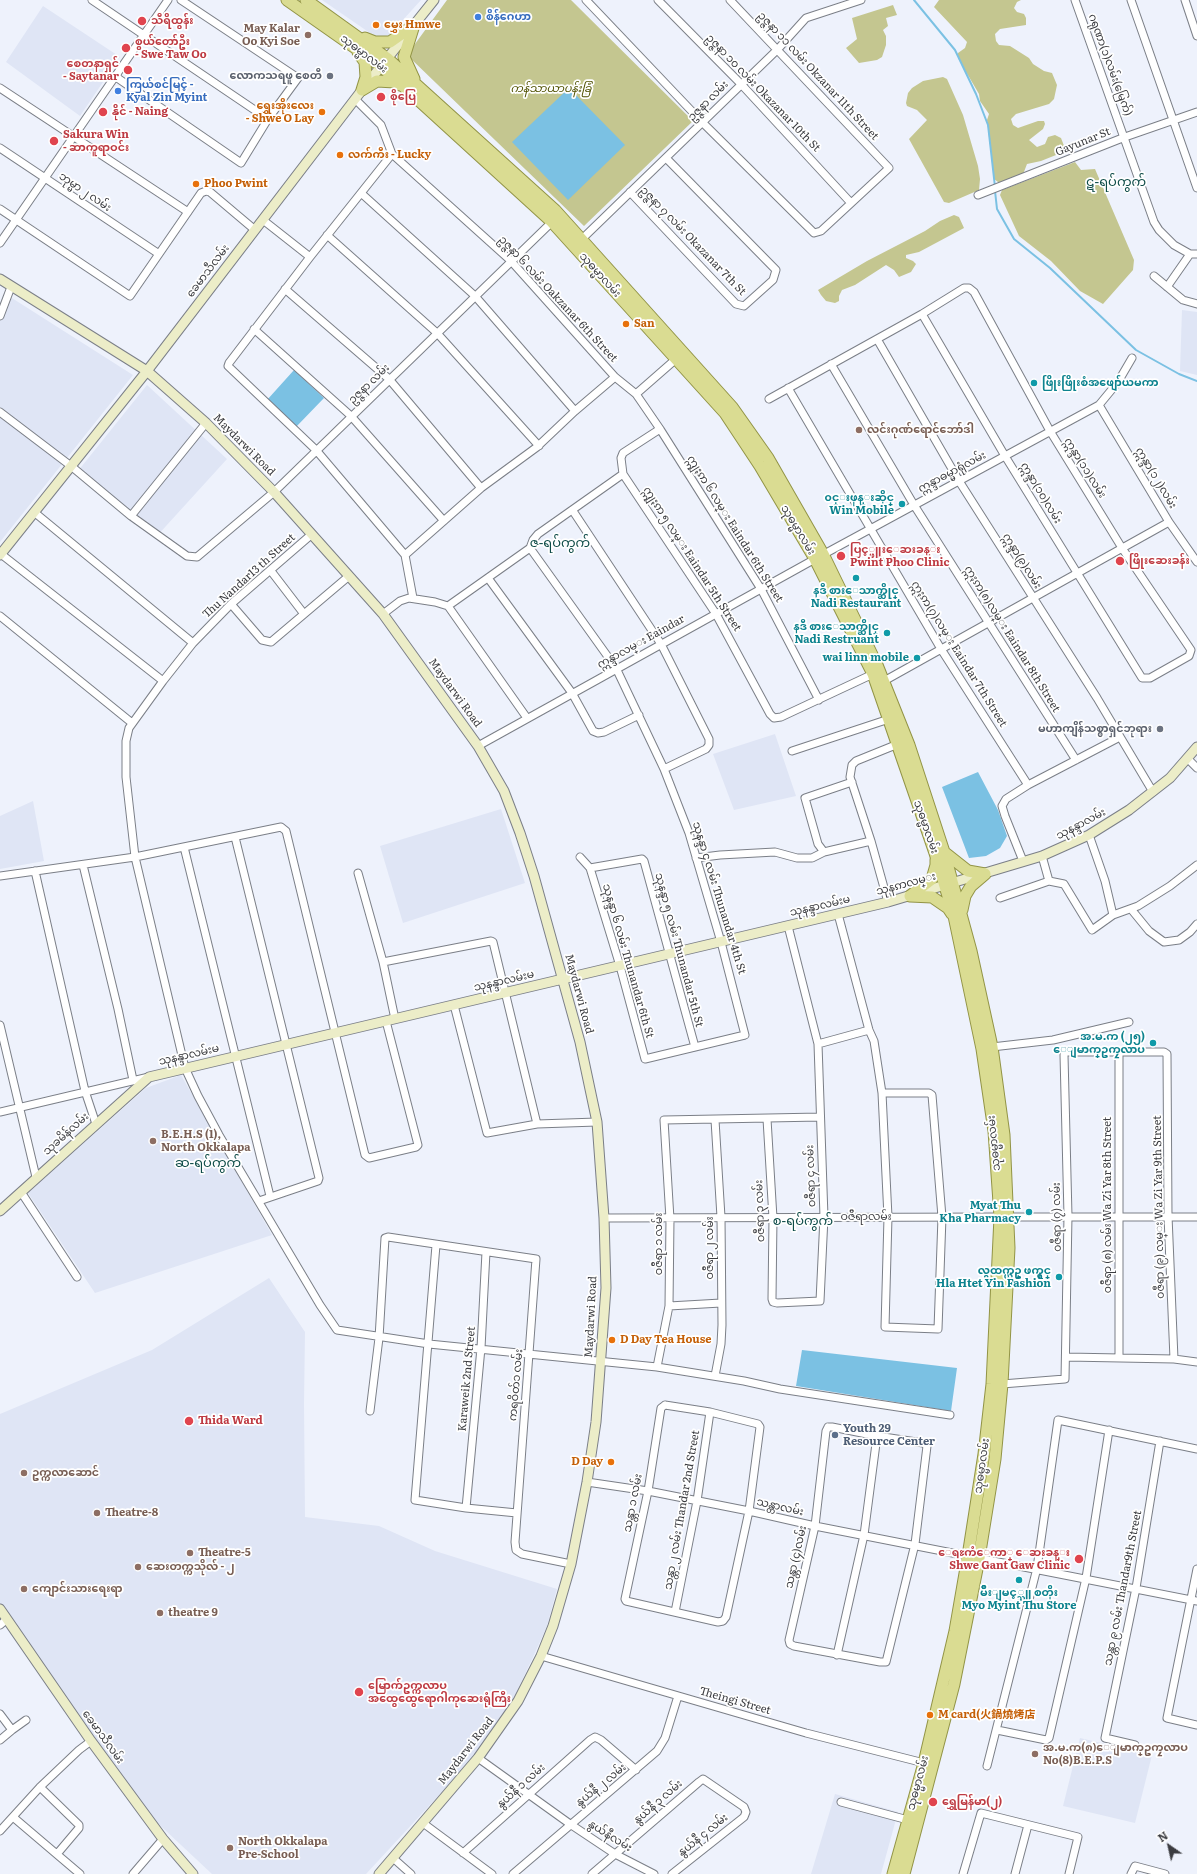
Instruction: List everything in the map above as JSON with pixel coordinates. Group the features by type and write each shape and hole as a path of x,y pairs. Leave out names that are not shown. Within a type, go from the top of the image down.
{"main road":[{"name":"သုဓမ္မာလမ်း","path":"287,0 356,41"},
{"name":"သုဓမ္မာလမ်း","path":"306,0 356,41 385,62 556,218 582,239 732,407 768,458 884,681 909,745 950,884 976,996 1009,1248 1002,1384 995,1459 974,1557 955,1631 929,1764 904,1874"},
{"path":"362,90 366,77 365,62 356,41 390,42 414,25"},
{"path":"362,90 377,81 395,82 412,86 404,57 414,25"},
{"name":"သုဓမ္မာလမ်း","path":"556,218 676,359 725,413 819,556 873,674 940,853"},
{"path":"910,896 932,879 940,853 968,871 985,874"},
{"path":"910,896 932,897 958,914 965,896 971,886 985,874"},
{"name":"သုဓမ္မာလမ်း","path":"974,1557 992,1384 1005,1217 1004,1135 992,1048 976,996"},
{"name":"သုဓမ္မာလမ်း","path":"893,1874 908,1820 929,1764"}],"street":[{"path":"92,0 268,119"},
{"path":"0,243 168,0"},
{"path":"116,77 241,163 268,119 298,78 181,0"},
{"name":"ခေမာသီလမ်း","path":"1,554 147,371 362,90 434,0"},
{"path":"586,0 703,123 814,233 821,231 851,203"},
{"name":"ဥဇ္ဇနာ ၁၀ လမ်း Okazanar 10th St","path":"658,0 741,84 851,203"},
{"name":"ဥဇ္ဇနာ ၁၁ လမ်း Okzanar 11th Street","path":"730,0 889,168 851,203"},
{"name":"ဥဇ္ဇနာ လမ်း","path":"582,239 703,123 778,49 806,18 861,0"},
{"name":"ဂရုဏာ(၁)လမ်း(မြေက်)","path":"1075,0 1154,222 1159,230 1174,245 1194,254"},
{"path":"1131,0 1172,121 1197,188"},
{"path":"1185,0 1197,36"},
{"path":"0,88 75,136 188,212"},
{"path":"355,100 382,125 392,154 254,329 228,366 316,450 405,555 413,598"},
{"name":"Gayunar St","path":"978,195 1000,188 1125,137 1197,112"},
{"name":"ဘုမ္မာ ၂ လမ်း","path":"0,148 159,254"},
{"name":"ဥဇ္ဇနာ ၆ လမ်း Oakzanar 6th Street","path":"392,154 511,261 615,377 636,394"},
{"name":"ဥဇ္ဇနာ ၇ လမ်း Okazanar 7th St","path":"630,192 739,306 744,306 773,280 776,270 666,158"},
{"path":"0,209 130,296 201,193 206,191 210,192 255,230"},
{"path":"361,193 475,296 575,411"},
{"name":"ဥဇ္ဇနာ လမ်း","path":"130,516 186,556 197,557 274,492 556,218"},
{"path":"263,220 310,257"},
{"path":"327,235 437,333 539,446"},
{"path":"1167,287 1194,254"},
{"path":"1154,276 1183,300 1197,304"},
{"name":"Maydarwi Road","path":"0,279 147,371 206,423 274,492 382,614 478,746 504,791 511,807 534,876 580,1042 597,1122 604,1218 606,1288 602,1360 596,1422 587,1482 571,1564 553,1626 541,1656 518,1701 478,1758 380,1874"},
{"path":"0,316 11,287"},
{"name":"ဣန္ဒာ(၁၁)လမ်း","path":"922,314 964,288 969,288 974,292 1050,431 1122,548 1191,650 1191,654 1146,679"},
{"path":"285,289 389,379 481,488"},
{"path":"768,399 922,314"},
{"name":"ဣန္ဒာ(၁၀)လမ်း","path":"922,314 1005,456 1142,678 1146,679"},
{"path":"254,329 351,416 444,521"},
{"name":"ဣန္ဒာ(၉)လမ်း","path":"877,339 959,481 1097,698 1153,792"},
{"path":"1099,405 1118,382 1132,358"},
{"path":"636,394 676,359"},
{"name":"ဣႏၵာ(၈)လမ္း Eaindar 8th Street","path":"831,364 914,505 1076,760"},
{"path":"405,555 481,488 539,446 575,411 615,377"},
{"name":"ဣႏၵာ(၇)လမ္း Eaindar 7th Street","path":"788,388 869,530 941,649 1028,785"},
{"name":"ဣျႏၵာ ၆ လမ္း Eaindar 6th Street","path":"636,394 660,429 761,589 819,700"},
{"name":"ဣန္ဒာဓမ္မာရုံလမ်း","path":"819,556 1099,405"},
{"name":"ဣန္ဒာ(၁၂)လမ်း","path":"1099,405 1170,522 1197,562"},
{"path":"0,412 71,466 130,516 206,423"},
{"name":"ဣျႏၵာ ၅ လမ္း Eaindar 5th Street","path":"660,429 623,453 621,458 624,474 716,614 770,714 774,718 781,717 819,700"},
{"path":"448,606 530,548 532,540 538,534 624,474"},
{"path":"573,511 661,644 709,738 709,745 706,749 664,769"},
{"path":"34,512 193,643"},
{"path":"884,681 1170,522"},
{"name":"Thu Nandar13 th Street","path":"312,534 231,604 193,643 163,681 127,732 126,777 135,857 185,1068 198,1096 337,1330 379,1338 429,1344 602,1360 657,1367 715,1376 780,1389 950,1415"},
{"name":"သုနန္ဒာ ၄ လမ်း Thunandar 4th St","path":"530,548 616,668 664,769 689,833 721,942 745,1035 695,1047"},
{"path":"1,554 163,681"},
{"name":"ဣန္ဒာလမ္း Eaindar","path":"478,746 819,556"},
{"path":"271,571 304,614"},
{"path":"231,604 262,640 271,642 349,576"},
{"path":"488,578 572,693 590,728 595,732 604,732 639,715"},
{"path":"382,614 400,601 413,598 448,606 527,718"},
{"path":"0,616 132,723"},
{"path":"819,700 873,674"},
{"path":"792,752 889,719"},
{"path":"1023,861 1011,835 1002,806 1006,800 1028,785 1120,737"},
{"path":"888,902 871,841 850,777 852,765 856,761 898,744"},
{"name":"သုနန္ဒာလမ်း","path":"950,884 1042,856 1089,835 1129,810 1153,792 1170,778 1197,747"},
{"path":"1188,759 1197,768"},
{"path":"824,852 818,844 805,798 852,782"},
{"path":"0,876 135,857 281,827 286,831 366,1158 416,1147 418,1145 391,1020 383,962 358,873"},
{"path":"1089,835 1105,881 1113,915"},
{"path":"236,837 318,1179 259,1201"},
{"path":"696,858 759,852 776,852 797,858 812,858 824,852 871,841"},
{"path":"184,847 270,1196"},
{"path":"1042,856 1049,881"},
{"path":"580,857 590,868"},
{"name":"သုနန္ဒာ ၅ လမ်း Thunandar 5th St","path":"590,868 642,859 644,861 695,1047"},
{"path":"83,865 118,1009 133,1080"},
{"path":"1000,898 1049,881 1064,884 1092,930 1113,915 1131,909 1170,886 1197,865"},
{"name":"သုနန္ဒာ ၆ လမ်း Thunandar 6th St","path":"590,868 620,966 644,1059 695,1047"},
{"path":"35,871 85,1091 96,1124"},
{"name":"သုနၵာလမ္း","path":"865,908 950,884"},
{"name":"သုနန္ဒာလမ်းမ","path":"149,1077 865,908"},
{"path":"1131,909 1149,931 1164,942 1179,940 1190,932 1197,924"},
{"path":"838,914 869,1030 874,1041 882,1093 888,1217 885,1327 938,1329 942,1218 931,1094 882,1093"},
{"name":"ဝဇီရာ ၄ လမ်း","path":"773,1302 820,1301 824,1217 818,1044 788,926"},
{"path":"383,962 491,940 494,944 504,993 537,1124"},
{"path":"454,1005 487,1133 537,1124 597,1122"},
{"path":"992,1048 1053,1040 1129,1022"},
{"path":"0,1025 36,1177"},
{"path":"818,1044 869,1030"},
{"name":"၀ဇီရာ (၇) လမ်း","path":"1002,1384 1065,1379 1067,1357 1068,1216 1064,1054 1065,1052 1119,1053"},
{"name":"၀ဇီရာ (၉) လမ္း Wa Zi Yar 9th Street","path":"1119,1053 1164,1052 1167,1054 1168,1216 1174,1359"},
{"name":"၀ဇီရာ (၈) လမ်း Wa Zi Yar 8th Street","path":"1119,1053 1119,1358"},
{"path":"0,1112 149,1077"},
{"name":"သုခမိန်လမ်း","path":"0,1211 36,1177 149,1077"},
{"path":"715,1120 820,1117"},
{"name":"ဝဇီရာ ၃ လမ်း","path":"767,1119 773,1218 773,1302"},
{"name":"ဝဇီရာ ၁ လမ်း","path":"657,1367 669,1306 670,1219 664,1120 715,1120"},
{"name":"ဝဇီရာ ၂ လမ်း","path":"715,1120 721,1217 721,1344 715,1376"},
{"path":"20,1192 77,1277"},
{"name":"ဝဇီရာလမ်း","path":"604,1218 942,1218 1068,1216 1197,1217"},
{"path":"370,1411 379,1338 385,1238 388,1237 486,1252"},
{"path":"436,1245 415,1500 466,1508 517,1513"},
{"name":"ကရဝိတ်၁ လမ်း","path":"486,1252 536,1259 517,1513 516,1550 522,1554 571,1564"},
{"name":"Karaweik 2nd Street","path":"466,1508 482,1348 486,1252"},
{"path":"669,1306 721,1303"},
{"path":"1067,1357 1174,1359 1197,1362"},
{"name":"သန္တာ ၁ လမ်း","path":"675,1612 626,1601 625,1597 648,1491 661,1408 665,1405 710,1412"},
{"path":"675,1612 723,1622 726,1617 749,1511 760,1427 758,1424 710,1412"},
{"name":"သန္တာ ၂ လမ်း Thandar 2nd Street","path":"675,1612 697,1501 710,1412"},
{"path":"987,1766 1037,1569 1058,1420 1197,1448"},
{"name":"သန္တာ (၄)လမ်း","path":"837,1655 790,1644 789,1640 815,1526 826,1431 828,1427 832,1427 877,1436"},
{"path":"997,1730 1048,1740 1086,1578 1109,1430"},
{"path":"877,1436 923,1443 927,1446 915,1544 886,1662 837,1655 864,1535 877,1436"},
{"name":"သန္တာ ၉ လမ်း Thandar9th Street","path":"1135,1745 1105,1738 1136,1588 1160,1441"},
{"name":"သန္တာလမ်း","path":"587,1482 648,1491 815,1526 915,1544 1194,1600"},
{"path":"1197,1569 1194,1600 1167,1718 1197,1725"},
{"name":"ခေမာသီလမ်း","path":"0,1609 4,1622 163,1839 193,1874"},
{"name":"Theingi Street","path":"541,1656 806,1734 929,1764"},
{"name":"နွယ်နီ ၂ လမ်း","path":"513,1874 657,1751 665,1738 678,1696"},
{"path":"0,1714 12,1730"},
{"path":"0,1740 26,1720"},
{"name":"နွယ်နီ ၁ လမ်း","path":"463,1853 595,1737 601,1740 636,1770"},
{"path":"0,1831 40,1788 79,1750 91,1741"},
{"name":"နွယ်နီလမ်း","path":"478,1758 570,1824 615,1854 654,1874"},
{"name":"နွယ်နီ ၄ လမ်း","path":"672,1874 744,1817 746,1812 744,1807 703,1780"},
{"name":"နွယ်နီ ၃ လမ်း","path":"592,1874 698,1782 703,1780"},
{"path":"40,1788 79,1825 79,1828 57,1854"},
{"path":"841,1802 908,1820"},
{"path":"963,1874 980,1813 1078,1837 1069,1874"},
{"path":"13,1817 80,1874"},
{"path":"423,1823 492,1874"},
{"path":"1015,1874 1028,1825"},
{"path":"133,1874 163,1839"},
{"path":"393,1858 411,1874"},
{"path":"1133,1870 1165,1874"}],"shaded area":[{"path":"322,0 421,0 383,42"},
{"path":"43,6 120,57 80,116 6,62"},
{"path":"4,293 133,375 0,542 0,304"},
{"path":"1182,310 1197,312 1197,375 1180,371"},
{"path":"147,385 227,459 156,537 78,471"},
{"path":"775,734 796,796 734,810 713,754"},
{"path":"33,801 44,861 0,869 0,816"},
{"path":"501,809 525,883 403,923 380,846"},
{"name":"B.E.H.S (1), North Okkalapa","path":"181,1075 272,1235 95,1293 28,1193 146,1088"},
{"path":"269,1278 305,1332 305,1517 379,1526 435,1551 557,1589 547,1626 514,1697 478,1753 366,1874 212,1874 119,1787 0,1617 0,1414 152,1350"},
{"path":"1080,1738 1152,1755 1135,1823 1063,1806"},
{"path":"835,1794 898,1812 881,1874 811,1874"}],"green space":[{"name":"ကန်သာယာပန်းခြံ","path":"447,0 571,0 693,121 584,226 407,55"},
{"path":"939,0 1021,0 1017,2 1014,8 1017,12 1024,14 1026,18 1026,25 1000,29 995,34 996,41 999,45 1010,46 1029,58 1033,64 1044,71 1052,73 1057,85 1054,99 1049,104 1016,114 1011,119 1013,125 1018,128 1038,121 1044,121 1045,124 1043,129 1029,140 1037,147 1045,144 1048,137 1055,135 1061,138 1066,151 1041,161 1027,164 1022,177 1005,182 998,182 994,179 987,120 989,114 980,101 979,94 958,58 958,53 965,48 967,42 934,7"},
{"path":"893,5 897,15 886,18 888,26 883,30 886,36 886,45 882,57 877,60 859,63 846,48 857,39 852,18"},
{"path":"943,77 947,79 963,115 978,166 980,179 979,190 949,203 944,202 909,139 927,120 917,110 907,106 906,103 908,93 912,88 923,81"},
{"path":"1075,162 1081,170 1095,169 1134,260 1133,270 1103,304 1080,291 1051,261 1019,236 1000,195 1002,190"},
{"path":"954,215 959,217 964,228 919,252 906,255 906,258 916,264 911,272 899,277 894,270 886,265 855,285 842,290 839,296 839,301 835,303 826,301 818,290 867,261 925,231 940,221"}],"water":[{"path":"569,88 625,145 568,200 512,142"},
{"path":"294,370 324,398 296,427 267,400"},
{"path":"978,772 998,810 1007,836 1000,848 986,856 969,858 942,787"},
{"path":"802,1350 957,1368 951,1411 796,1386"}],"waterway":[{"path":"914,0 955,50 976,94 988,125 995,187"},
{"path":"995,191 997,209 1014,239 1050,268 1136,350 1179,374 1197,381"}],"place":[{"name":"စိန်ဂေဟာ","path":"478,17"},
{"name":"သီရိထွန်း","path":"142,21"},
{"name":"မွှေး Hmwe","path":"376,25"},
{"name":"May Kalar Oo Kyi Soe","path":"308,35"},
{"name":"စွယ်တော်ဦး - Swe Taw Oo","path":"126,48"},
{"name":"စေတနာရှင် - Saytanar","path":"128,70"},
{"name":"လောကသရဖူ စေတီ","path":"330,76"},
{"name":"ကြယ်စင်မြင့် - Kyal Zin Myint","path":"118,91"},
{"name":"စိုပြေ","path":"381,97"},
{"name":"နိုင် - Naing","path":"103,112"},
{"name":"ရွှေးအိုးလေး - Shwe O Lay","path":"322,112"},
{"name":"Sakura Win - ဆာကူရာဝင်း","path":"54,141"},
{"name":"လက်ကီး - Lucky","path":"340,155"},
{"name":"Phoo Pwint","path":"196,184"},
{"name":"San","path":"626,324"},
{"name":"ဖြိုးဖြိုးစံအဖျော်ယမကာ","path":"1034,383"},
{"name":"လင်းဂုဏ်ရောင်ဘော်ဒါ","path":"859,430"},
{"name":"၀င္းဖုန္းဆိုင္ Win Mobile","path":"902,504"},
{"name":"ပြင့္ဖူးေဆးခန္း Pwint Phoo Clinic","path":"841,556"},
{"name":"ဖြိုးဆေးခန်း","path":"1120,561"},
{"name":"နဒီ စားေသာက္ဆိုင္ Nadi Restaurant","path":"856,578"},
{"name":"နဒီ စားေသာက္ဆိုင္ Nadi Restruant","path":"887,633"},
{"name":"wai linn mobile","path":"917,658"},
{"name":"မဟာကျိန်သစ္စာရှင်ဘုရား","path":"1160,729"},
{"name":"အ.မ.က (၂၅) ေျမာက္ဥကၠလာပ","path":"1153,1043"},
{"name":"B.E.H.S (1), North Okkalapa","path":"153,1141"},
{"name":"Myat Thu Kha Pharmacy","path":"1029,1212"},
{"name":"လွထက္ယဥ္ ဖက္ရွင္ Hla Htet Yin Fashion","path":"1059,1277"},
{"name":"D Day Tea House","path":"612,1340"},
{"name":"Thida Ward","path":"189,1421"},
{"name":"Youth 29 Resource Center","path":"835,1435"},
{"name":"D Day","path":"611,1462"},
{"name":"ဥက္ကလာဆောင်","path":"24,1473"},
{"name":"Theatre-8","path":"97,1513"},
{"name":"Theatre-5","path":"190,1553"},
{"name":"ေရႊကံေကာ္ ေဆးခန္း Shwe Gant Gaw Clinic","path":"1079,1559"},
{"name":"ဆေးတက္ကသိုလ် - ၂","path":"138,1567"},
{"name":"မ်ိဳးျမင့္သူ စတိုး Myo Myint Thu Store","path":"1019,1580"},
{"name":"ကျောင်းသားရေးရာ","path":"24,1589"},
{"name":"theatre 9","path":"160,1613"},
{"name":"မြောက်ဥက္ကလာပ အထွေထွေရောဂါကုဆေးရုံကြီး","path":"359,1692"},
{"name":"M card(火鍋燒烤店","path":"930,1715"},
{"name":"အ.မ.က(၈)ေျမာက္ဥကၠလာပ No(8)B.E.P.S","path":"1035,1754"},
{"name":"ရွှေမြန်မာ(၂)","path":"933,1802"},
{"name":"North Okkalapa Pre-School","path":"230,1848"}],"district":[{"name":"ဋ-ရပ်ကွက်","path":"1116,182"},
{"name":"ဇ-ရပ်ကွက်","path":"560,543"},
{"name":"ဆ-ရပ်ကွက်","path":"208,1163"},
{"name":"စ-ရပ်ကွက်","path":"803,1221"}]}
